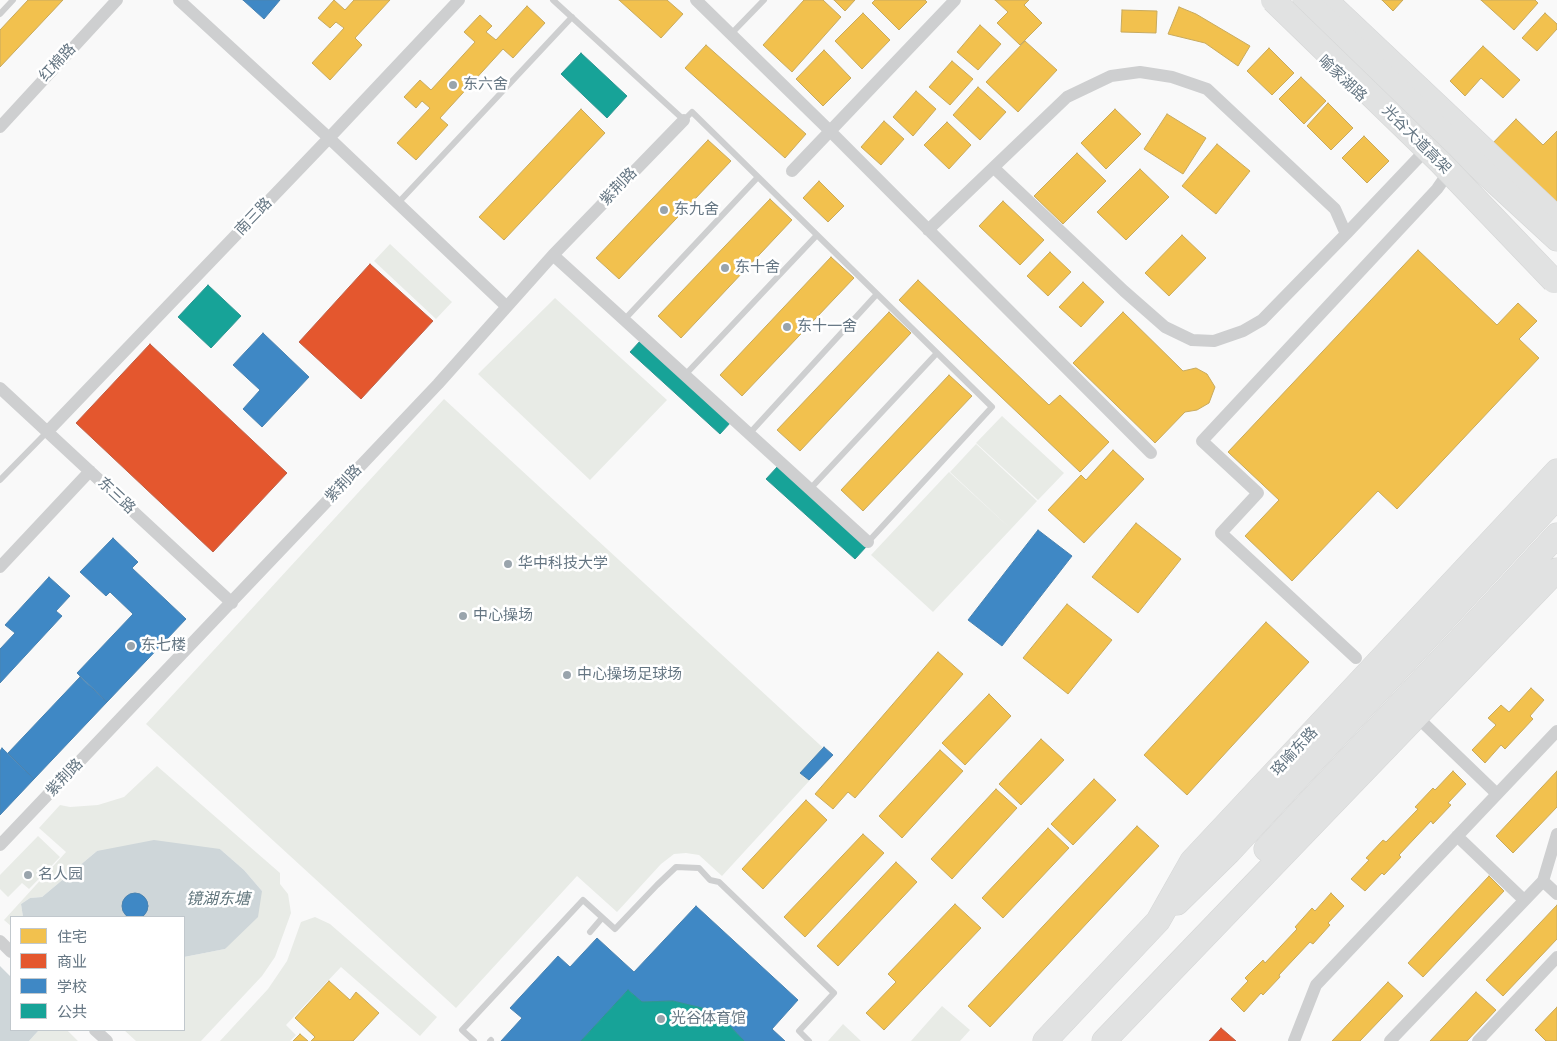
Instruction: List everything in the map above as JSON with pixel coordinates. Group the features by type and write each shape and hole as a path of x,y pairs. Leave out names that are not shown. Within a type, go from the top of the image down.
{"highway":[{"name":"光谷大道高架","path":"1273,0 1440,163 1557,282"},
{"name":"光谷大道高架","path":"1305,0 1456,146 1557,238"},
{"name":"珞喻东路","path":"1044,1041 1158,921 1192,862 1557,471"},
{"path":"1158,921 1228,852 1557,497"},
{"path":"1189,952 1228,893 1247,870 1557,535"},
{"path":"1104,1041 1557,570"}],"main road":[{"name":"喻家湖路","path":"1258,0 1557,282"},
{"path":"1329,0 1557,216"}],"street":[{"name":"红棉路","path":"0,126 117,0"},
{"path":"179,0 329,138 506,306"},
{"name":"南三路","path":"47,432 459,0"},
{"path":"696,0 830,131 1152,453"},
{"path":"792,171 955,0"},
{"path":"928,230 1067,98 1111,76 1140,72 1172,77 1206,89 1335,209 1346,234"},
{"name":"紫荆路","path":"0,844 232,603 438,384 553,255 684,120"},
{"path":"994,168 1165,328 1192,340 1214,341 1243,331 1262,320 1422,154"},
{"path":"1356,658 1222,533 1258,494 1202,441 1432,195 1446,176"},
{"path":"553,255 868,542"},
{"name":"东三路","path":"0,388 232,603"},
{"path":"0,567 90,471"},
{"path":"1416,716 1497,794"},
{"path":"1294,1041 1316,985 1557,731"},
{"path":"1390,1041 1543,881 1557,834"},
{"path":"1457,836 1524,900"},
{"path":"1543,881 1557,894"},
{"path":"0,941 10,951"},
{"path":"1478,1041 1557,957"},
{"path":"96,1031 107,1041"}],"lane":[{"path":"0,14 13,0"},
{"path":"553,0 684,120 692,112 992,407 868,542"},
{"path":"731,34 764,0"},
{"path":"398,203 572,18"},
{"path":"624,320 758,177"},
{"path":"685,375 817,235"},
{"path":"749,434 877,294"},
{"path":"810,489 937,353"},
{"path":"0,480 47,432"},
{"path":"474,1041 462,1030 583,900 615,930 676,867 699,868 710,880 719,882 834,993 799,1031 809,1041"},
{"path":"590,932 602,918"}],"shaded area":[{"path":"390,244 452,302 436,319 374,261"},
{"path":"555,298 667,400 590,480 478,374"},
{"name":"中心操场","path":"444,399 832,756 722,876 699,855 674,854 661,864 617,912 577,876 456,1008 146,724"},
{"path":"1002,416 1064,473 1038,500 976,443"},
{"path":"976,444 1037,501 1011,529 950,472"},
{"path":"949,472 1011,529 933,612 871,555"},
{"path":"157,766 280,873 280,884 288,894 291,913 275,957 262,976 201,1041 136,1041 125,1031 185,1031 185,957 225,949 262,891 244,870 220,849 97,851 42,897 30,898 21,904 23,916 10,916 10,925 4,920 66,852 39,828 60,805 70,807 98,805 124,797"},
{"path":"38,836 60,857 29,889 22,883 8,897 0,889 0,875"},
{"path":"315,917 330,924 437,1017 420,1036 341,967 286,1025 296,1035 290,1041 220,1041 268,989 287,961 301,922"},
{"path":"942,1006 970,1030 960,1041 911,1041"},
{"path":"843,1024 861,1041 828,1041"},
{"path":"38,1031 68,1031 78,1041 29,1041"}],"water":[{"name":"镜湖东塘","path":"154,840 220,849 244,870 262,891 258,917 225,949 185,957 185,916 23,916 21,904 30,898 42,897 97,851"},
{"path":"0,966 10,976 10,1031 38,1031 29,1041 0,1041"}],"building: 住宅":[{"path":"28,0 63,0 0,67 0,30"},
{"path":"334,0 345,10 354,0 390,0 355,38 362,45 330,80 312,63 344,28 336,22 330,28 318,18"},
{"path":"619,0 667,0 683,14 661,38"},
{"path":"804,0 823,0 841,17 792,72 763,45"},
{"path":"834,0 855,0 845,11"},
{"path":"875,0 925,0 927,2 899,30 872,3"},
{"path":"995,0 1029,0 1024,5 1042,23 1020,45 997,23 1008,12"},
{"path":"1382,0 1403,0 1393,11"},
{"path":"1481,0 1535,0 1538,3 1514,30"},
{"name":"东六舍","path":"527,6 545,23 513,58 503,49 440,118 448,125 416,160 397,143 430,108 422,101 416,108 404,97 420,80 431,90 475,42 464,32 480,15 492,26 486,32 496,40"},
{"path":"1179,7 1196,14 1250,46 1238,66 1205,43 1168,34"},
{"path":"1122,10 1157,11 1156,33 1121,32"},
{"path":"863,13 890,40 862,69 835,41"},
{"path":"1545,13 1557,24 1557,29 1537,51 1522,38"},
{"path":"980,25 1001,44 978,70 957,52"},
{"path":"1025,41 1057,70 1018,112 986,82"},
{"path":"706,45 806,134 785,158 685,68"},
{"path":"1483,46 1520,80 1503,98 1481,78 1465,96 1450,81"},
{"path":"1269,48 1294,73 1272,95 1247,71"},
{"path":"824,50 851,78 823,106 796,79"},
{"path":"952,61 973,79 950,105 929,87"},
{"path":"1301,77 1326,101 1304,124 1279,99"},
{"path":"978,87 1006,112 980,140 953,115"},
{"path":"916,91 936,109 913,136 893,117"},
{"path":"1328,103 1353,128 1331,150 1307,126"},
{"path":"581,109 605,133 504,240 479,217"},
{"path":"1115,109 1141,134 1106,169 1081,143"},
{"path":"1167,114 1206,138 1183,174 1144,149"},
{"path":"1516,119 1543,145 1557,131 1557,208 1490,146"},
{"path":"884,121 904,139 881,165 861,147"},
{"path":"947,122 971,145 949,169 924,145"},
{"path":"1364,136 1389,161 1367,183 1342,158"},
{"name":"东九舍","path":"708,140 731,161 619,279 596,258"},
{"path":"1217,144 1250,171 1216,214 1182,186"},
{"path":"1077,153 1106,181 1063,224 1034,196"},
{"path":"1140,169 1169,197 1126,240 1097,212"},
{"path":"819,181 844,206 828,222 803,198"},
{"name":"东十舍","path":"770,199 792,220 681,338 658,316"},
{"path":"1003,201 1044,240 1020,265 979,226"},
{"path":"1182,235 1206,258 1169,296 1145,273"},
{"path":"1418,250 1497,325 1518,303 1537,321 1519,339 1539,358 1397,509 1378,491 1292,581 1245,536 1279,500 1228,452"},
{"path":"1050,252 1071,272 1048,296 1027,276"},
{"name":"东十一舍","path":"831,257 854,278 742,396 720,375"},
{"path":"918,280 1049,405 1060,395 1109,442 1080,472 899,300"},
{"path":"1083,282 1104,302 1081,327 1059,307"},
{"path":"889,312 911,333 800,451 777,430"},
{"path":"1123,312 1183,371 1196,368 1207,374 1215,387 1209,403 1197,410 1185,412 1155,443 1073,363"},
{"path":"949,375 972,396 863,511 841,490"},
{"path":"1113,450 1144,479 1084,543 1048,510 1081,475 1086,480"},
{"path":"1136,523 1181,559 1138,613 1092,577"},
{"path":"1067,604 1112,640 1068,694 1023,658"},
{"path":"1266,622 1309,662 1187,795 1144,755"},
{"path":"938,652 963,674 855,798 848,792 833,809 815,794"},
{"path":"1531,688 1544,700 1530,716 1533,719 1505,749 1501,745 1485,763 1472,750 1496,725 1488,718 1501,705 1509,712"},
{"path":"989,694 1011,716 965,765 942,743"},
{"path":"1041,739 1064,760 1021,805 999,784"},
{"path":"940,750 963,771 902,838 879,816"},
{"path":"1453,771 1466,784 1448,803 1451,805 1433,824 1431,821 1399,855 1401,857 1365,891 1351,879 1369,860 1366,858 1383,840 1386,842 1418,809 1415,807"},
{"path":"1557,771 1557,807 1513,853 1496,836"},
{"path":"1094,779 1116,800 1073,845 1051,824"},
{"path":"996,789 1017,808 952,879 931,859"},
{"path":"806,800 827,820 763,889 742,869"},
{"path":"1137,826 1159,846 990,1027 968,1006"},
{"path":"1048,828 1069,848 1003,918 982,898"},
{"path":"863,834 884,853 805,937 784,917"},
{"path":"896,862 917,882 838,966 817,946"},
{"path":"1489,876 1504,891 1423,977 1408,963"},
{"path":"1331,893 1344,906 1328,923 1330,925 1313,944 1310,942 1279,975 1280,977 1263,995 1261,993 1244,1012 1231,999 1248,981 1245,978 1263,960 1265,963 1297,929 1295,927 1312,908 1315,911"},
{"path":"955,904 981,928 884,1030 866,1013 896,982 888,974"},
{"path":"1557,905 1557,939 1503,996 1486,980"},
{"path":"329,981 350,1000 356,992 379,1013 353,1041 311,1041 315,1037 295,1018"},
{"path":"1388,982 1403,996 1360,1041 1332,1041"},
{"path":"1476,992 1496,1010 1467,1041 1430,1041"},
{"path":"1557,1007 1557,1041 1546,1041 1535,1030"},
{"path":"300,1034 308,1041 293,1041"}],"building: 商业":[{"path":"370,264 433,321 361,399 299,342"},
{"path":"150,344 287,473 213,552 76,423"},
{"path":"1221,1028 1236,1041 1209,1041"}],"building: 学校":[{"path":"243,0 280,0 264,19"},
{"path":"263,333 309,377 262,427 243,409 260,390 233,365"},
{"path":"1038,530 1072,556 1002,646 968,620"},
{"name":"东七楼","path":"113,538 138,562 132,568 186,619 107,702 77,673 133,614 110,592 106,596 80,572"},
{"path":"49,577 70,596 56,611 62,616 0,683 0,649 15,633 5,625"},
{"path":"80,677 107,702 34,779 8,753"},
{"path":"824,747 833,755 809,780 800,773"},
{"path":"2,748 34,779 0,815 0,751"},
{"path":"130,894 140,894 147,901 147,911 143,916 127,916 123,911 123,901"},
{"path":"696,906 798,1000 772,1029 785,1041 744,1041 727,1023 702,1008 673,1001 642,1002 628,990 581,1041 501,1041 522,1018 510,1008 558,956 570,967 597,938 634,972"}],"building: 公共":[{"path":"581,53 627,96 607,118 561,74"},
{"path":"208,285 241,316 211,348 178,317"},
{"path":"641,340 731,422 720,434 630,352"},
{"path":"778,466 866,547 855,559 766,479"},
{"name":"光谷体育馆","path":"628,990 642,1002 673,1001 702,1008 727,1023 744,1041 581,1041"}],"place":[{"name":"东六舍","path":"453,85"},
{"name":"东九舍","path":"664,210"},
{"name":"东十舍","path":"725,268"},
{"name":"东十一舍","path":"787,327"},
{"name":"华中科技大学","path":"508,564"},
{"name":"中心操场","path":"463,616"},
{"name":"东七楼","path":"131,646"},
{"name":"中心操场足球场","path":"567,675"},
{"name":"名人园","path":"28,875"},
{"name":"光谷体育馆","path":"661,1019"}]}
